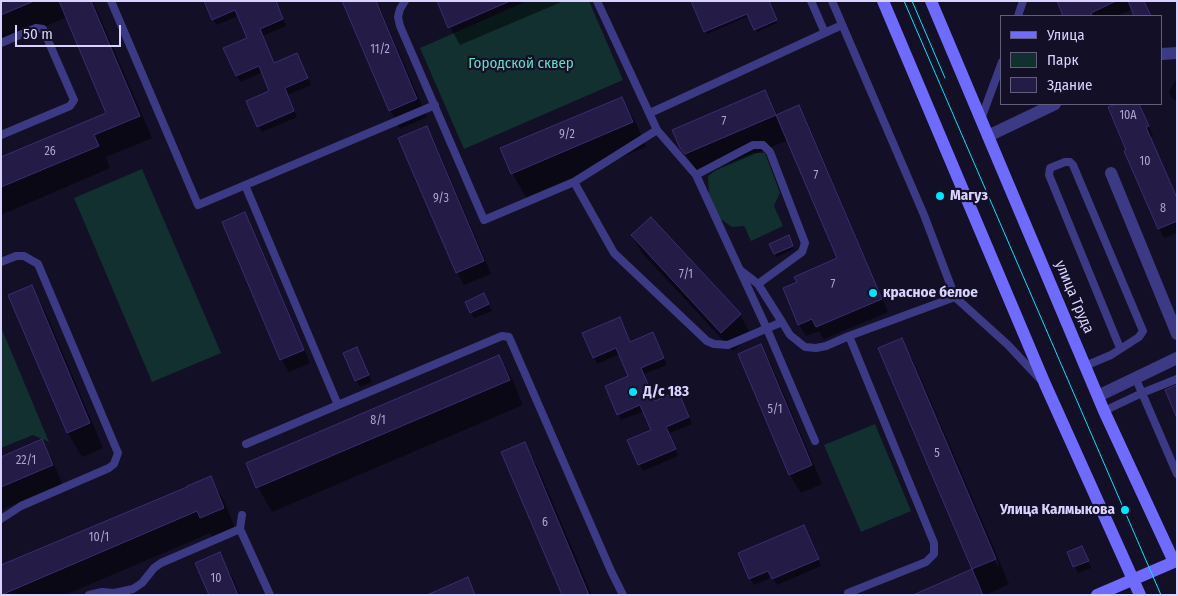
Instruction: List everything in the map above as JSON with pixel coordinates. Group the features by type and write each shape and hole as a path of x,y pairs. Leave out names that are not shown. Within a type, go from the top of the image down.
{"main road":[{"path":"883,1 1044,384 1140,595"},
{"name":"улица Труда","path":"931,1 1104,412 1176,564 1134,579"},
{"path":"1097,595 1134,579"}],"street":[{"path":"1163,54 1177,53"},
{"path":"988,136 1053,105"},
{"path":"1111,173 1177,334"},
{"path":"1098,396 1177,358"}],"lane":[{"path":"111,1 198,205 435,105"},
{"path":"405,1 400,8 398,17 400,26 484,220 574,182 657,130"},
{"path":"597,1 657,130 696,174 767,329 815,442"},
{"path":"811,1 825,33"},
{"path":"832,1 924,215 955,297 1008,345 1044,384"},
{"path":"1018,15 1024,1"},
{"path":"650,113 842,25"},
{"path":"1,44 36,28 43,29 74,100 70,106 1,135"},
{"path":"981,120 1000,68"},
{"path":"696,174 752,146 763,145 770,152 805,243 802,252 758,284"},
{"path":"1085,366 1110,355 1140,337 1142,329 1073,165 1070,162 1065,162 1050,168 1049,175 1120,348"},
{"path":"574,182 614,253 707,341 714,344 728,345 782,322"},
{"path":"245,185 338,405"},
{"path":"1,262 16,256 24,256 38,264 118,453 114,464 109,468 21,506 1,519"},
{"path":"739,269 758,284 790,335 805,346 816,348 826,346 955,297"},
{"path":"246,444 502,336 509,337 623,595"},
{"path":"847,594 926,562 931,559 935,549 849,336"},
{"path":"1135,377 1177,474"},
{"path":"1104,412 1142,393 1177,379"},
{"path":"242,515 240,529 270,595"},
{"path":"89,595 133,589 142,583 154,568 161,563 240,529"}],"green space":[{"name":"Городской сквер","path":"527,1 589,1 623,80 464,149 420,48"},
{"path":"753,153 765,153 780,193 774,206 783,226 751,241 744,226 732,227 719,218 709,194 708,176 720,167"},
{"path":"142,169 221,353 152,382 74,198"},
{"path":"1,327 49,442 33,435 1,448"},
{"path":"875,424 911,511 861,532 824,445"}],"building":[{"path":"1,1 34,1 1,15"},
{"path":"59,1 91,1 140,116 94,135 99,146 1,187 1,157 106,113"},
{"path":"204,1 276,1 283,19 260,29 274,63 297,53 308,78 285,88 294,111 257,127 246,101 269,91 259,66 236,76 223,48 247,38 235,10 212,20"},
{"path":"342,1 376,1 417,99 389,111"},
{"path":"437,1 510,1 448,28"},
{"path":"691,1 769,1 777,20 754,30 747,14 704,32"},
{"path":"1057,1 1116,1 1091,13 1092,15 1063,15"},
{"path":"1128,1 1144,1 1151,15 1134,15"},
{"path":"765,90 776,115 685,154 680,148 672,130"},
{"path":"622,97 633,122 511,174 500,148"},
{"path":"799,105 882,299 816,327 812,319 798,325 783,288 797,282 794,277 837,258 776,115"},
{"path":"1113,105 1139,105 1149,126 1146,127 1177,198 1177,221 1158,229 1124,151 1126,150 1108,107"},
{"path":"427,126 484,261 456,273 398,138"},
{"path":"245,212 304,350 280,360 222,222"},
{"path":"651,217 741,314 721,333 631,235"},
{"path":"789,235 793,246 774,254 769,244"},
{"path":"32,285 90,423 67,433 8,295"},
{"path":"484,293 489,304 470,313 465,302"},
{"path":"620,317 630,342 653,332 664,358 641,368 655,401 678,391 689,417 666,427 676,449 638,465 627,440 651,430 640,405 617,415 605,386 628,376 616,348 593,358 582,333"},
{"path":"902,338 996,559 972,569 878,348"},
{"path":"761,344 812,465 789,475 738,354"},
{"path":"357,347 369,375 355,381 343,353"},
{"path":"499,355 510,380 256,488 246,463"},
{"path":"1177,385 1177,418 1165,390"},
{"path":"42,439 53,465 1,487 1,457"},
{"path":"525,442 589,595 562,595 501,452"},
{"path":"211,476 224,508 200,518 197,511 1,595 1,565"},
{"path":"804,525 819,559 772,579 768,571 749,579 738,553"},
{"path":"1082,546 1089,561 1073,567 1067,552"},
{"path":"220,552 238,595 209,595 195,563"},
{"path":"972,569 983,595 913,595"},
{"path":"468,577 475,595 427,595"}],"tram line":[{"path":"904,1 1161,595"},
{"path":"912,1 945,78"}],"place":[{"name":"Магуз","path":"940,196"},
{"name":"красное белое","path":"873,293"},
{"name":"Д/с 183","path":"633,392"},
{"name":"Улица Калмыкова","path":"1125,510"}]}
